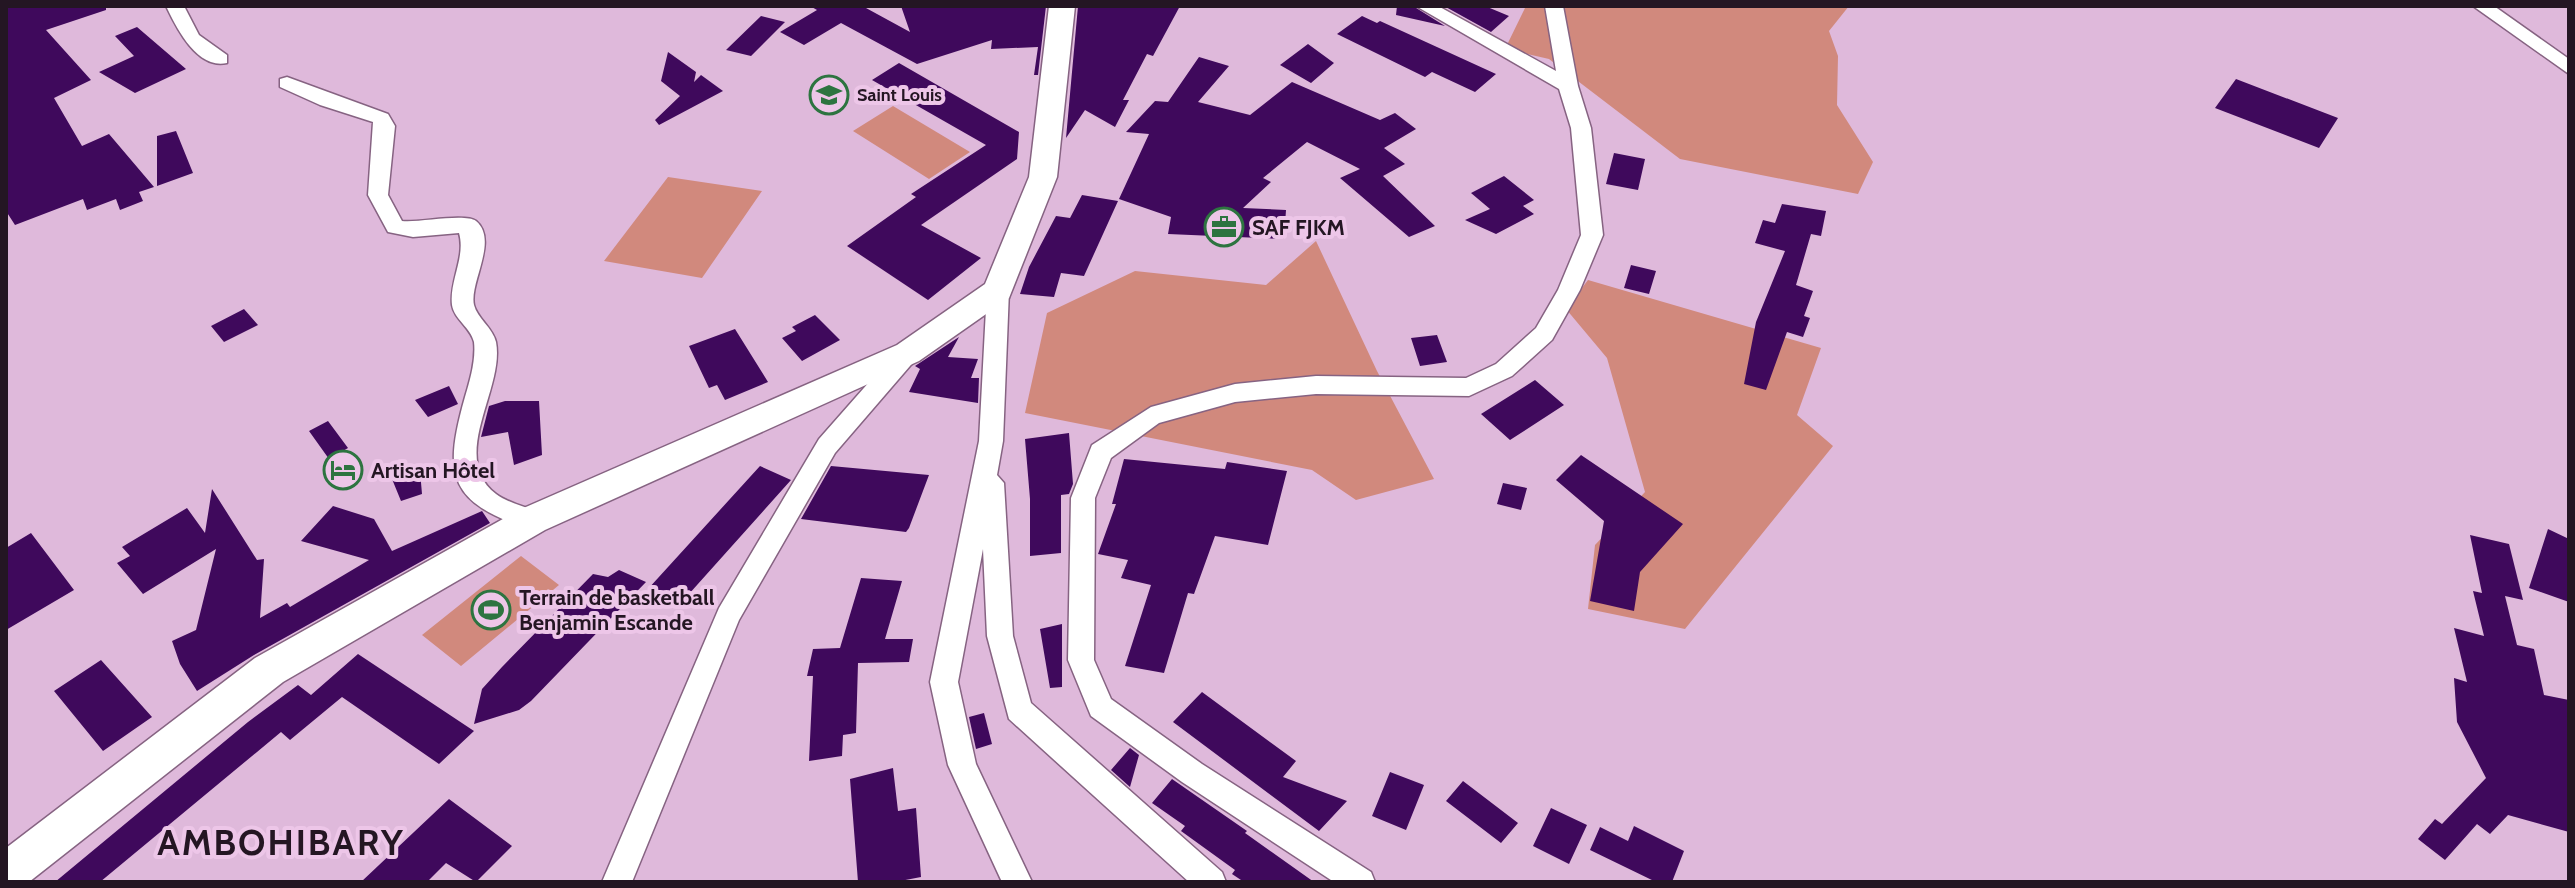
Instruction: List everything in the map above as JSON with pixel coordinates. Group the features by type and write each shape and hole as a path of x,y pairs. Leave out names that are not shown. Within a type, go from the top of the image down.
{"street":[{"path":"175,6 191,38 220,59"},
{"path":"1062,6 1043,177 998,290 991,441 1000,636 1019,710 1211,882"},
{"path":"1425,6 1568,86"},
{"path":"1360,882 1192,773 1101,707 1081,660 1083,498 1101,452 1151,416 1235,393 1316,385 1469,387 1504,370 1544,334 1569,290 1592,235 1590,189 1581,128 1568,86 1554,6"},
{"path":"2482,6 2569,68"},
{"path":"287,83 327,101 381,118 385,126 378,195 395,227 411,231 445,223 468,226 473,243 463,306 485,340 483,368 463,464 469,484 487,501 532,520"},
{"path":"6,874 269,670 532,520 908,353 998,290"},
{"path":"617,882 728,616 827,446 908,353"},
{"path":"991,441 944,682 962,765 1017,882"}],"shaded area":[{"path":"1522,6 1849,6 1829,31 1838,56 1837,105 1873,162 1858,194 1680,159 1549,59 1505,49 1525,8"},
{"path":"893,106 970,152 929,179 853,131"},
{"path":"668,177 762,191 702,278 604,261"},
{"path":"1316,241 1377,371 1434,479 1356,500 1312,470 1025,413 1047,313 1135,271 1266,285"},
{"path":"1588,280 1821,348 1797,415 1833,446 1685,629 1588,609 1595,545 1645,492 1607,358 1566,309"},
{"name":"Terrain de basketball Benjamin Escande","path":"521,556 559,585 461,666 422,635"}],"building":[{"path":"6,6 106,6 106,10 46,30 91,80 54,98 82,146 109,134 154,187 139,192 143,201 120,210 116,199 87,210 83,199 15,225 6,211"},
{"path":"810,6 870,6 866,8 910,32 901,6 1046,6 1038,75 1034,75 1038,47 991,49 992,40 917,64 841,23 804,45 780,32 817,10"},
{"path":"1078,6 1180,6 1153,56 1147,54 1123,100 1129,100 1115,127 1085,110 1066,138"},
{"path":"1397,6 1413,6 1445,26 1396,15"},
{"path":"1444,6 1485,6 1509,16 1491,32"},
{"path":"761,16 785,22 751,56 726,50"},
{"path":"1362,16 1377,23 1380,21 1496,74 1475,92 1432,72 1425,77 1337,34"},
{"path":"137,27 186,69 135,93 99,72 134,56 115,36"},
{"path":"1308,44 1334,63 1311,83 1280,65"},
{"path":"668,52 696,72 694,82 701,75 723,91 659,125 655,120 680,96 661,81"},
{"path":"1199,57 1229,66 1198,102 1250,115 1292,82 1380,120 1395,113 1416,129 1384,148 1405,164 1383,176 1435,226 1409,237 1340,178 1360,169 1307,142 1263,178 1271,182 1243,208 1286,210 1284,239 1168,234 1171,217 1119,199 1149,134 1126,132 1155,101 1168,102"},
{"path":"899,63 1019,132 1017,159 921,225 981,258 928,300 847,246 916,197 911,194 986,145 872,80"},
{"path":"2236,79 2338,118 2319,148 2215,108"},
{"path":"176,131 193,173 157,186 157,136"},
{"path":"1614,153 1645,159 1638,190 1606,184"},
{"path":"1504,176 1534,200 1523,206 1534,214 1496,234 1465,220 1490,209 1471,193"},
{"path":"1082,195 1118,201 1084,276 1061,273 1054,297 1020,294 1029,267 1056,216 1070,218"},
{"path":"1782,204 1826,211 1821,236 1811,234 1796,285 1813,291 1804,316 1810,318 1803,337 1787,332 1766,390 1744,384 1756,322 1785,251 1755,243 1763,220 1775,223"},
{"path":"1631,265 1656,271 1649,294 1624,288"},
{"path":"244,309 258,325 224,342 211,326"},
{"path":"815,315 840,340 802,361 782,338 796,331 792,327"},
{"path":"735,329 768,382 725,400 717,385 709,388 689,346"},
{"path":"1437,335 1447,362 1420,366 1411,338"},
{"path":"959,337 948,357 978,359 971,378 979,378 978,403 909,392 920,369 915,366"},
{"path":"1535,380 1564,405 1510,440 1481,414"},
{"path":"449,386 458,404 428,417 415,400"},
{"path":"505,401 539,401 542,455 514,465 508,432 481,437 489,406"},
{"path":"328,421 348,448 329,459 309,431"},
{"path":"1069,433 1073,484 1069,494 1061,495 1061,553 1030,556 1030,499 1025,439"},
{"path":"1581,455 1683,524 1640,572 1634,611 1590,601 1604,521 1556,480"},
{"path":"1124,459 1225,469 1227,462 1287,471 1268,545 1215,536 1194,594 1188,593 1164,673 1125,666 1151,585 1121,578 1128,560 1098,554 1116,504 1112,504"},
{"path":"760,466 791,480 680,604 648,589"},
{"path":"831,466 929,475 906,532 801,519"},
{"path":"420,471 422,494 401,501 392,479"},
{"path":"1503,483 1527,488 1521,510 1497,504"},
{"path":"212,489 257,560 264,559 260,618 287,603 290,607 369,560 301,541 333,506 374,519 392,551 482,511 490,523 254,655 197,691 180,664 172,641 196,630 216,549 143,594 117,563 130,556 122,547 187,508 205,533"},
{"path":"2548,529 2569,539 2569,602 2529,588"},
{"path":"31,533 74,590 6,630 6,548"},
{"path":"2470,535 2509,544 2523,600 2505,596 2517,645 2534,649 2544,695 2569,700 2569,832 2508,815 2490,834 2477,824 2445,860 2418,839 2435,819 2442,824 2486,778 2457,722 2454,678 2467,682 2454,628 2484,636 2473,591 2482,593"},
{"path":"619,570 646,582 531,701 519,710 474,724 482,689 502,667 593,574 608,577"},
{"path":"861,578 902,581 885,639 913,639 909,662 858,663 856,733 843,735 842,756 809,761 813,676 807,676 813,649 840,648"},
{"path":"1062,624 1062,687 1050,688 1040,629"},
{"path":"358,654 474,731 439,764 342,697 290,740 281,732 100,882 55,882 248,722 298,685 311,695"},
{"path":"101,660 152,717 103,751 54,691"},
{"path":"1202,692 1296,761 1283,777 1347,801 1319,831 1173,722"},
{"path":"984,713 992,744 976,749 969,717"},
{"path":"1130,748 1139,755 1130,787 1111,770"},
{"path":"893,768 898,811 916,808 921,877 895,882 858,882 850,779"},
{"path":"1390,772 1424,785 1406,830 1372,816"},
{"path":"1172,779 1314,882 1244,882 1232,874 1235,870 1181,831 1185,826 1152,803"},
{"path":"1463,781 1518,823 1501,843 1446,801"},
{"path":"449,799 512,846 476,882 446,863 427,882 361,882"},
{"path":"1551,808 1587,825 1569,864 1533,846"},
{"path":"1634,826 1684,851 1672,882 1656,882 1590,850 1600,827 1628,841"}],"place":[{"name":"Saint Louis","path":"829,95"},
{"name":"SAF FJKM","path":"1224,227"},
{"name":"Artisan Hôtel","path":"343,470"},
{"name":"Terrain de basketball Benjamin Escande","path":"491,610"}],"district":[{"name":"AMBOHIBARY","path":"281,842"}]}
